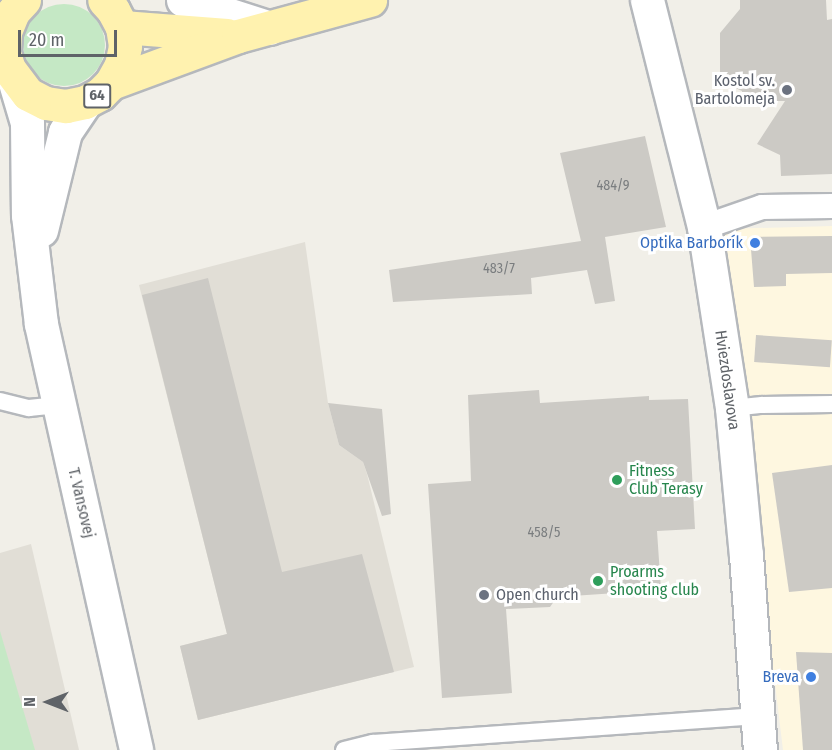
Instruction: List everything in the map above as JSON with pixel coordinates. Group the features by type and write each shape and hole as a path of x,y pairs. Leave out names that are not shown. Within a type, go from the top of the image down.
{"main road":[{"path":"104,0 113,10 122,27"},
{"name":"64","path":"111,82 238,36 370,0"},
{"path":"7,67 5,32 15,2"},
{"name":"64","path":"7,67 28,94 46,103 66,106 85,102 100,94 111,82 123,56 122,27 238,36"}],"street":[{"path":"183,0 270,28"},
{"name":"Hviezdoslavova","path":"649,8 704,227 732,408 759,750"},
{"name":"T. Vansovej","path":"7,67 27,123 28,215 41,324 136,750"},
{"name":"T. Vansovej","path":"34,255 65,132 85,102"},
{"path":"704,227 762,207 832,206"}],"lane":[{"path":"0,401 29,408 58,405"},
{"path":"732,408 832,404"},
{"path":"344,750 373,743 758,716"}],"shaded area":[{"path":"832,226 832,750 783,750 720,229"},
{"path":"305,242 328,403 339,445 363,462 367,474 414,667 198,720 180,646 227,634 139,285"},
{"path":"31,544 79,750 0,750 0,553"}],"green space":[{"path":"64,4 80,7 93,16 102,29 105,45 102,61 93,74 80,83 64,86 48,83 35,74 26,61 23,45 26,29 35,16 48,7"},
{"path":"0,631 35,750 0,750"}],"building":[{"name":"Kostol sv. Bartolomeja","path":"740,0 826,0 827,20 832,19 832,174 781,176 780,155 757,144 785,101 759,101 759,96 742,97 742,91 720,81 720,33 740,9"},
{"path":"645,136 666,227 605,237 615,301 595,304 587,270 531,278 532,294 393,302 389,270 581,241 560,153"},
{"path":"832,236 832,273 786,274 786,286 754,287 750,237"},
{"path":"208,278 282,572 362,554 394,672 198,720 180,646 227,634 142,295"},
{"path":"756,335 832,340 830,367 754,362"},
{"path":"539,390 540,403 649,396 649,400 688,399 695,529 657,531 661,590 557,597 550,607 506,609 512,693 442,698 428,484 471,481 468,395"},
{"path":"328,403 382,409 391,514 382,516 363,462 339,445"},
{"path":"832,465 832,588 789,592 772,473"},
{"name":"Breva","path":"796,652 832,653 832,750 803,750"}],"place":[{"name":"Kostol sv. Bartolomeja","path":"787,90"},
{"name":"Optika Barborík","path":"755,243"},
{"name":"Fitness Club Terasy","path":"617,480"},
{"name":"Proarms shooting club","path":"598,581"},
{"name":"Open church","path":"484,595"},
{"name":"Breva","path":"811,677"}]}
